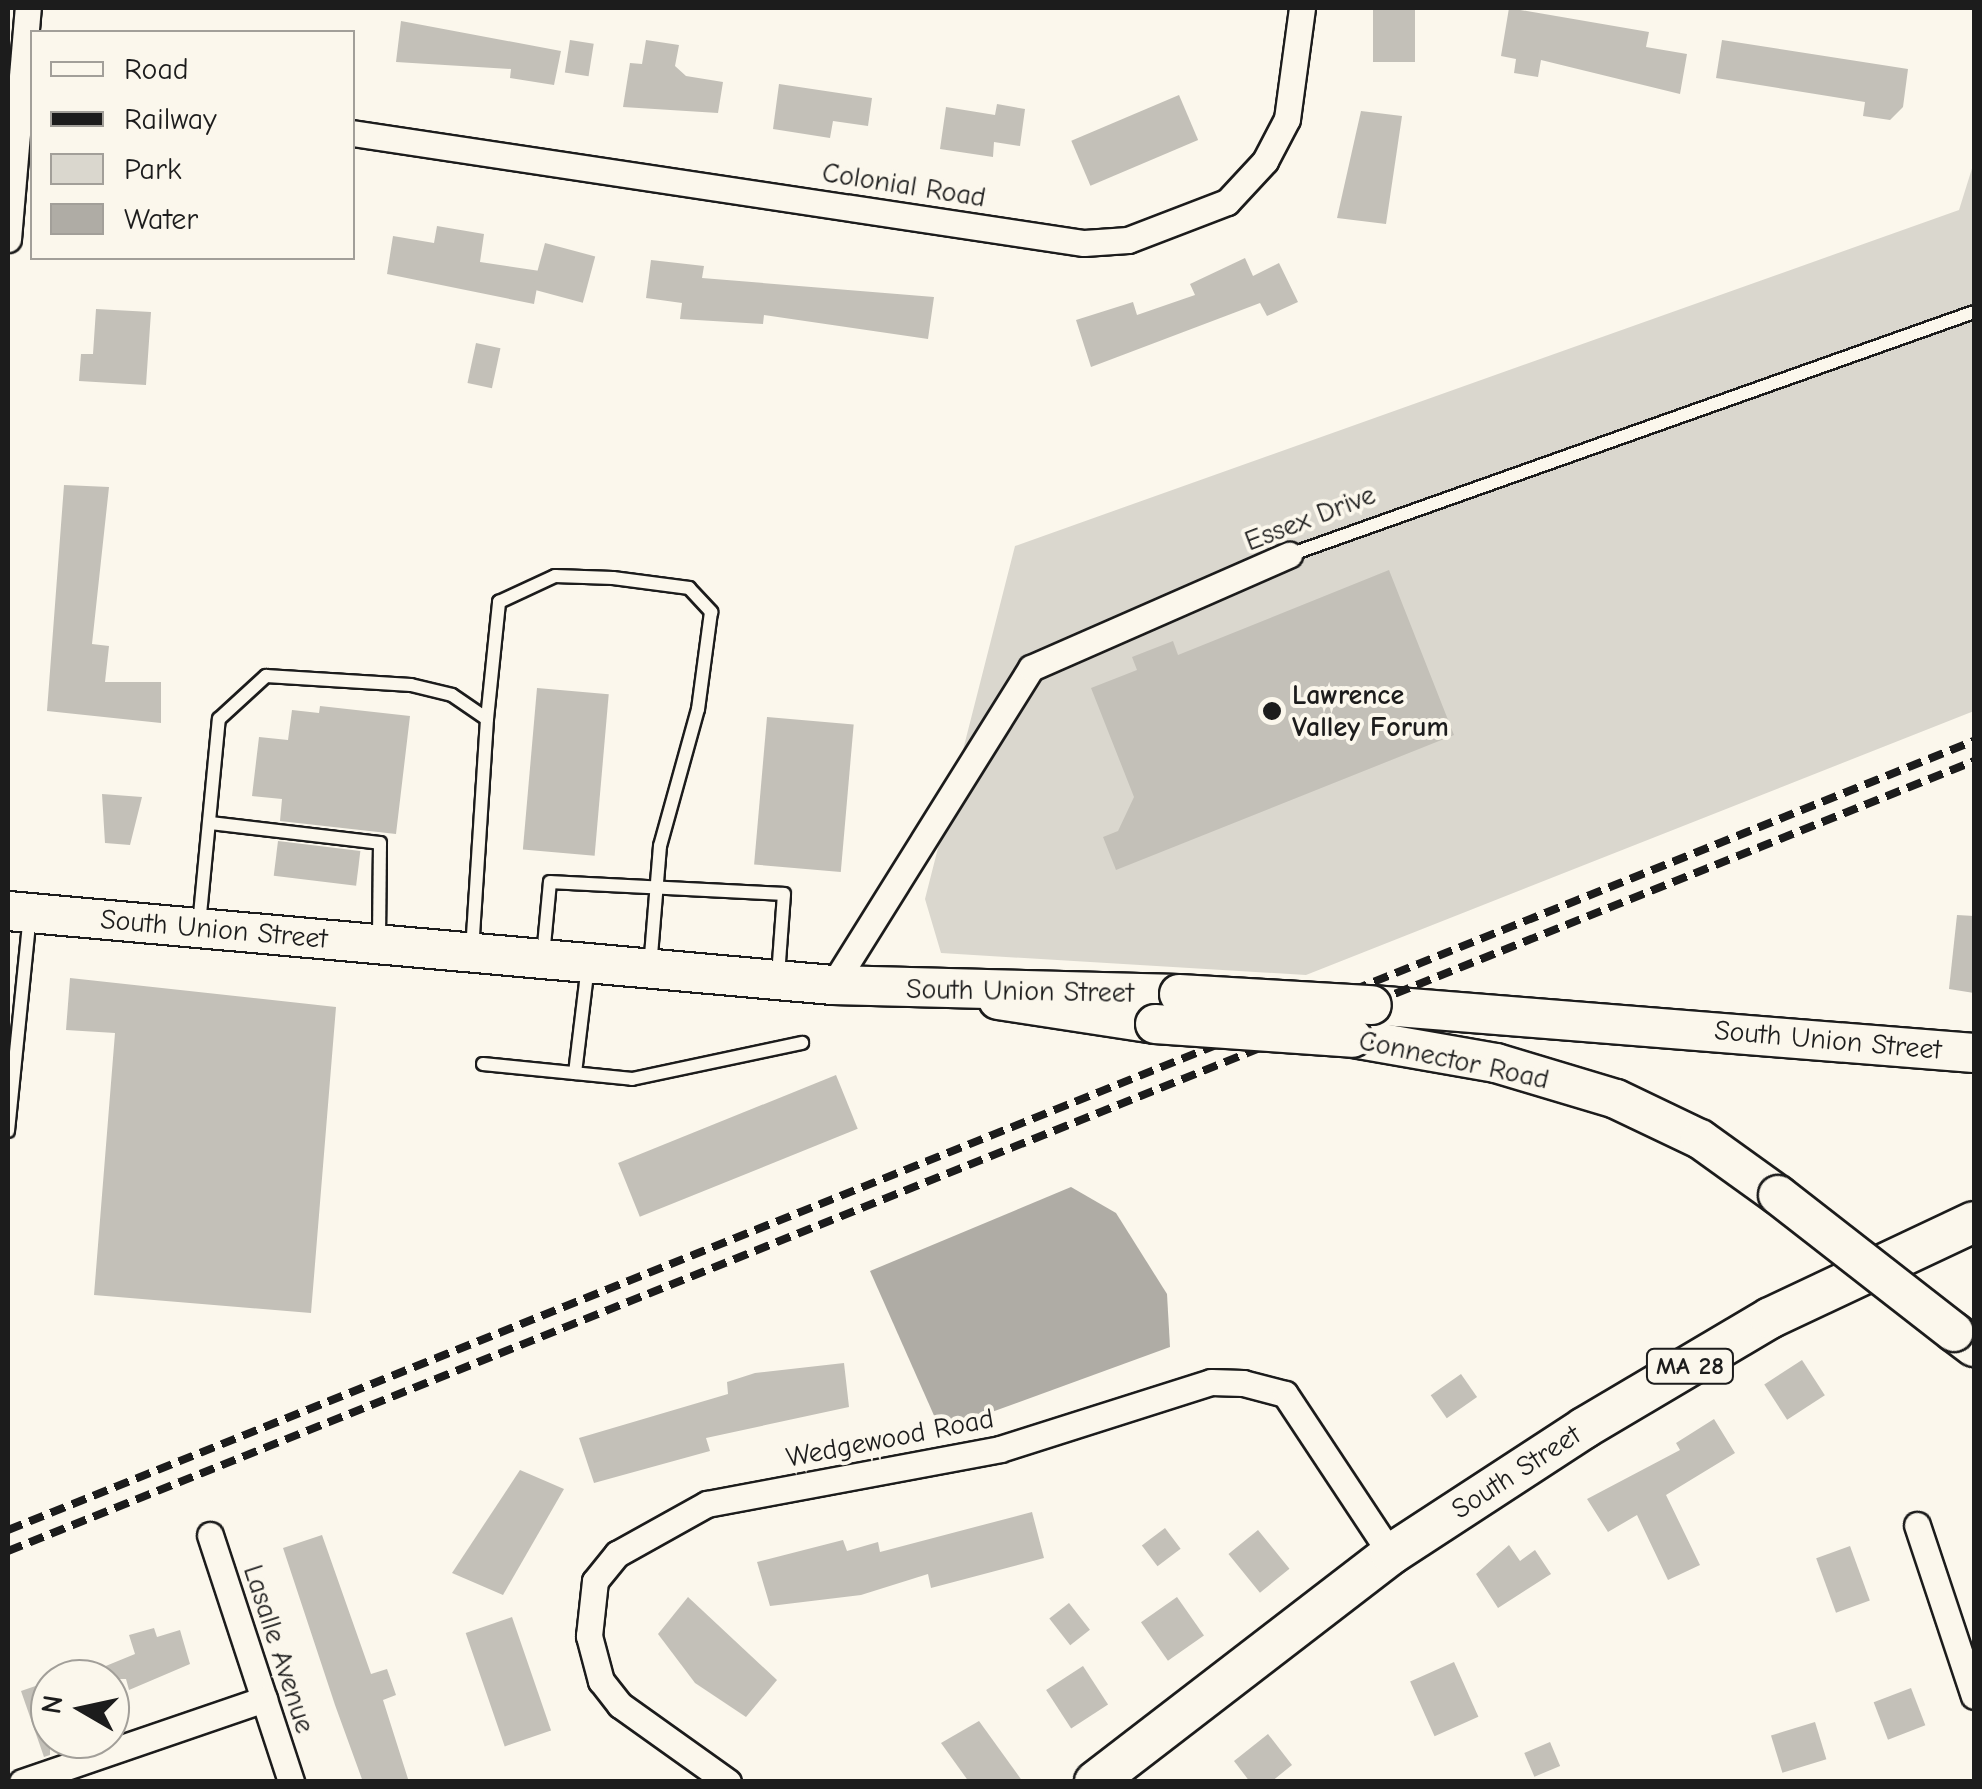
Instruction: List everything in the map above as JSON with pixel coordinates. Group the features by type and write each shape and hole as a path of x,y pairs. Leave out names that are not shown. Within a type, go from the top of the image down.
{"main road":[{"name":"South Union Street","path":"19,912 832,985 976,995 1059,986 1372,1005 1974,1053"},
{"name":"Connector Road","path":"976,995 1052,1014 1353,1038 1496,1062 1616,1098 1700,1139 1964,1340"},
{"name":"South Street","path":"1095,1782 1391,1554 1770,1318 1974,1222"}],"street":[{"path":"8,240 27,84 28,8"},
{"name":"Colonial Road","path":"355,133 1084,243 1128,240 1227,202 1266,161 1287,119 1302,8"},
{"name":"Essex Drive","path":"832,985 1031,668 1289,555"},
{"name":"Wedgewood Road","path":"728,1782 620,1706 601,1680 589,1636 595,1581 617,1554 707,1504 1000,1449 1211,1382 1243,1383 1285,1394 1391,1554"},
{"path":"1917,1524 1974,1696"},
{"name":"Lasalle Avenue","path":"210,1535 291,1782"},
{"path":"22,1782 264,1698"}],"lane":[{"name":"Essex Drive","path":"1289,555 1973,314"},
{"path":"472,952 498,602 555,576 688,588 710,612 657,886 650,968"},
{"path":"198,927 219,719 266,676 411,685 452,695 487,719"},
{"path":"210,823 380,844 378,944"},
{"path":"543,959 550,882 784,894 777,980"},
{"path":"8,1131 19,912"},
{"path":"575,1073 588,963"},
{"path":"483,1064 632,1079 802,1043"}],"green space":[{"path":"1974,162 1974,711 1306,975 941,953 925,899 1015,546 1959,210"}],"water":[{"path":"1071,1187 1116,1213 1167,1294 1170,1347 978,1417 936,1420 870,1271"}],"building":[{"path":"1373,8 1415,8 1415,62 1373,62"},
{"path":"1509,8 1649,32 1646,47 1687,54 1680,94 1541,60 1538,77 1514,73 1516,59 1501,56"},
{"path":"401,21 561,51 554,85 510,78 511,69 396,62"},
{"path":"570,40 594,44 589,76 565,73"},
{"path":"646,40 679,45 675,66 686,76 723,82 718,113 623,107 630,63 642,64"},
{"path":"1722,40 1908,69 1903,107 1890,120 1863,116 1865,102 1716,78"},
{"path":"779,84 872,98 868,126 833,121 830,138 773,129"},
{"path":"1179,95 1198,140 1090,186 1071,141"},
{"path":"997,104 1025,109 1020,146 994,142 993,157 940,149 946,107 995,115"},
{"path":"1361,111 1402,116 1386,224 1337,218"},
{"path":"437,226 484,234 480,262 540,271 534,304 387,274 393,236 434,243"},
{"path":"545,243 595,256 583,303 533,289"},
{"path":"1245,258 1253,276 1279,263 1298,302 1267,316 1260,303 1091,367 1076,320 1133,302 1137,315 1195,295 1190,284"},
{"path":"651,260 704,266 702,278 934,297 928,339 764,315 763,324 680,319 682,303 646,298"},
{"path":"96,309 151,312 146,385 79,381 81,354 93,354"},
{"path":"476,343 500,348 492,388 467,383"},
{"path":"64,485 109,487 92,644 109,646 105,682 161,682 161,723 47,711"},
{"name":"Lawrence Valley Forum","path":"1389,570 1454,735 1116,870 1103,837 1118,831 1134,797 1091,688 1137,670 1132,657 1173,641 1178,655"},
{"path":"537,688 609,694 595,856 523,849"},
{"path":"320,706 410,716 396,834 280,821 282,799 252,796 259,737 288,740 292,710 319,713"},
{"path":"767,717 854,725 841,872 754,864"},
{"path":"102,794 142,797 130,845 105,843"},
{"path":"278,841 360,851 356,886 274,876"},
{"path":"1957,915 1974,916 1974,993 1949,989"},
{"path":"70,978 336,1007 311,1313 94,1295 115,1033 66,1030"},
{"path":"836,1075 858,1129 640,1217 618,1163"},
{"path":"1802,1360 1825,1395 1787,1420 1764,1385"},
{"path":"844,1363 849,1407 706,1438 710,1451 594,1483 579,1438 728,1394 727,1382 755,1373"},
{"path":"1461,1374 1477,1397 1447,1418 1431,1395"},
{"path":"1714,1419 1735,1453 1666,1495 1700,1565 1668,1580 1637,1515 1608,1532 1587,1499 1680,1450 1676,1443"},
{"path":"520,1470 564,1489 503,1595 452,1573"},
{"path":"1032,1512 1044,1558 931,1588 928,1574 861,1595 770,1606 757,1562 843,1540 847,1551 878,1542 880,1552"},
{"path":"1165,1528 1181,1549 1157,1566 1142,1545"},
{"path":"1258,1530 1289,1569 1260,1593 1228,1554"},
{"path":"322,1535 371,1674 387,1669 396,1695 383,1700 409,1782 363,1782 335,1705 283,1548"},
{"path":"1509,1545 1520,1561 1535,1550 1551,1574 1498,1608 1476,1574"},
{"path":"1850,1546 1870,1601 1836,1613 1816,1558"},
{"path":"688,1597 777,1680 746,1717 695,1683 658,1634"},
{"path":"1177,1597 1204,1636 1168,1661 1141,1622"},
{"path":"1069,1603 1090,1630 1070,1645 1049,1618"},
{"path":"512,1617 551,1730 505,1746 466,1633"},
{"path":"154,1628 157,1637 180,1630 190,1664 130,1690 130,1659 123,1659 135,1654 129,1635"},
{"path":"1454,1662 1478,1717 1435,1736 1410,1682"},
{"path":"1083,1666 1108,1705 1071,1729 1046,1690"},
{"path":"30,1688 30,1717 21,1691"},
{"path":"1911,1688 1925,1725 1888,1740 1874,1702"},
{"path":"979,1721 1023,1782 969,1782 941,1743"},
{"path":"1815,1722 1826,1759 1782,1773 1771,1735"},
{"path":"1268,1734 1292,1765 1271,1782 1250,1782 1234,1761"},
{"path":"1550,1742 1560,1766 1534,1777 1524,1753"}],"railway":[{"path":"8,1530 1974,741"},
{"path":"8,1551 1974,761"}],"place":[{"name":"Lawrence Valley Forum","path":"1272,711"}]}
